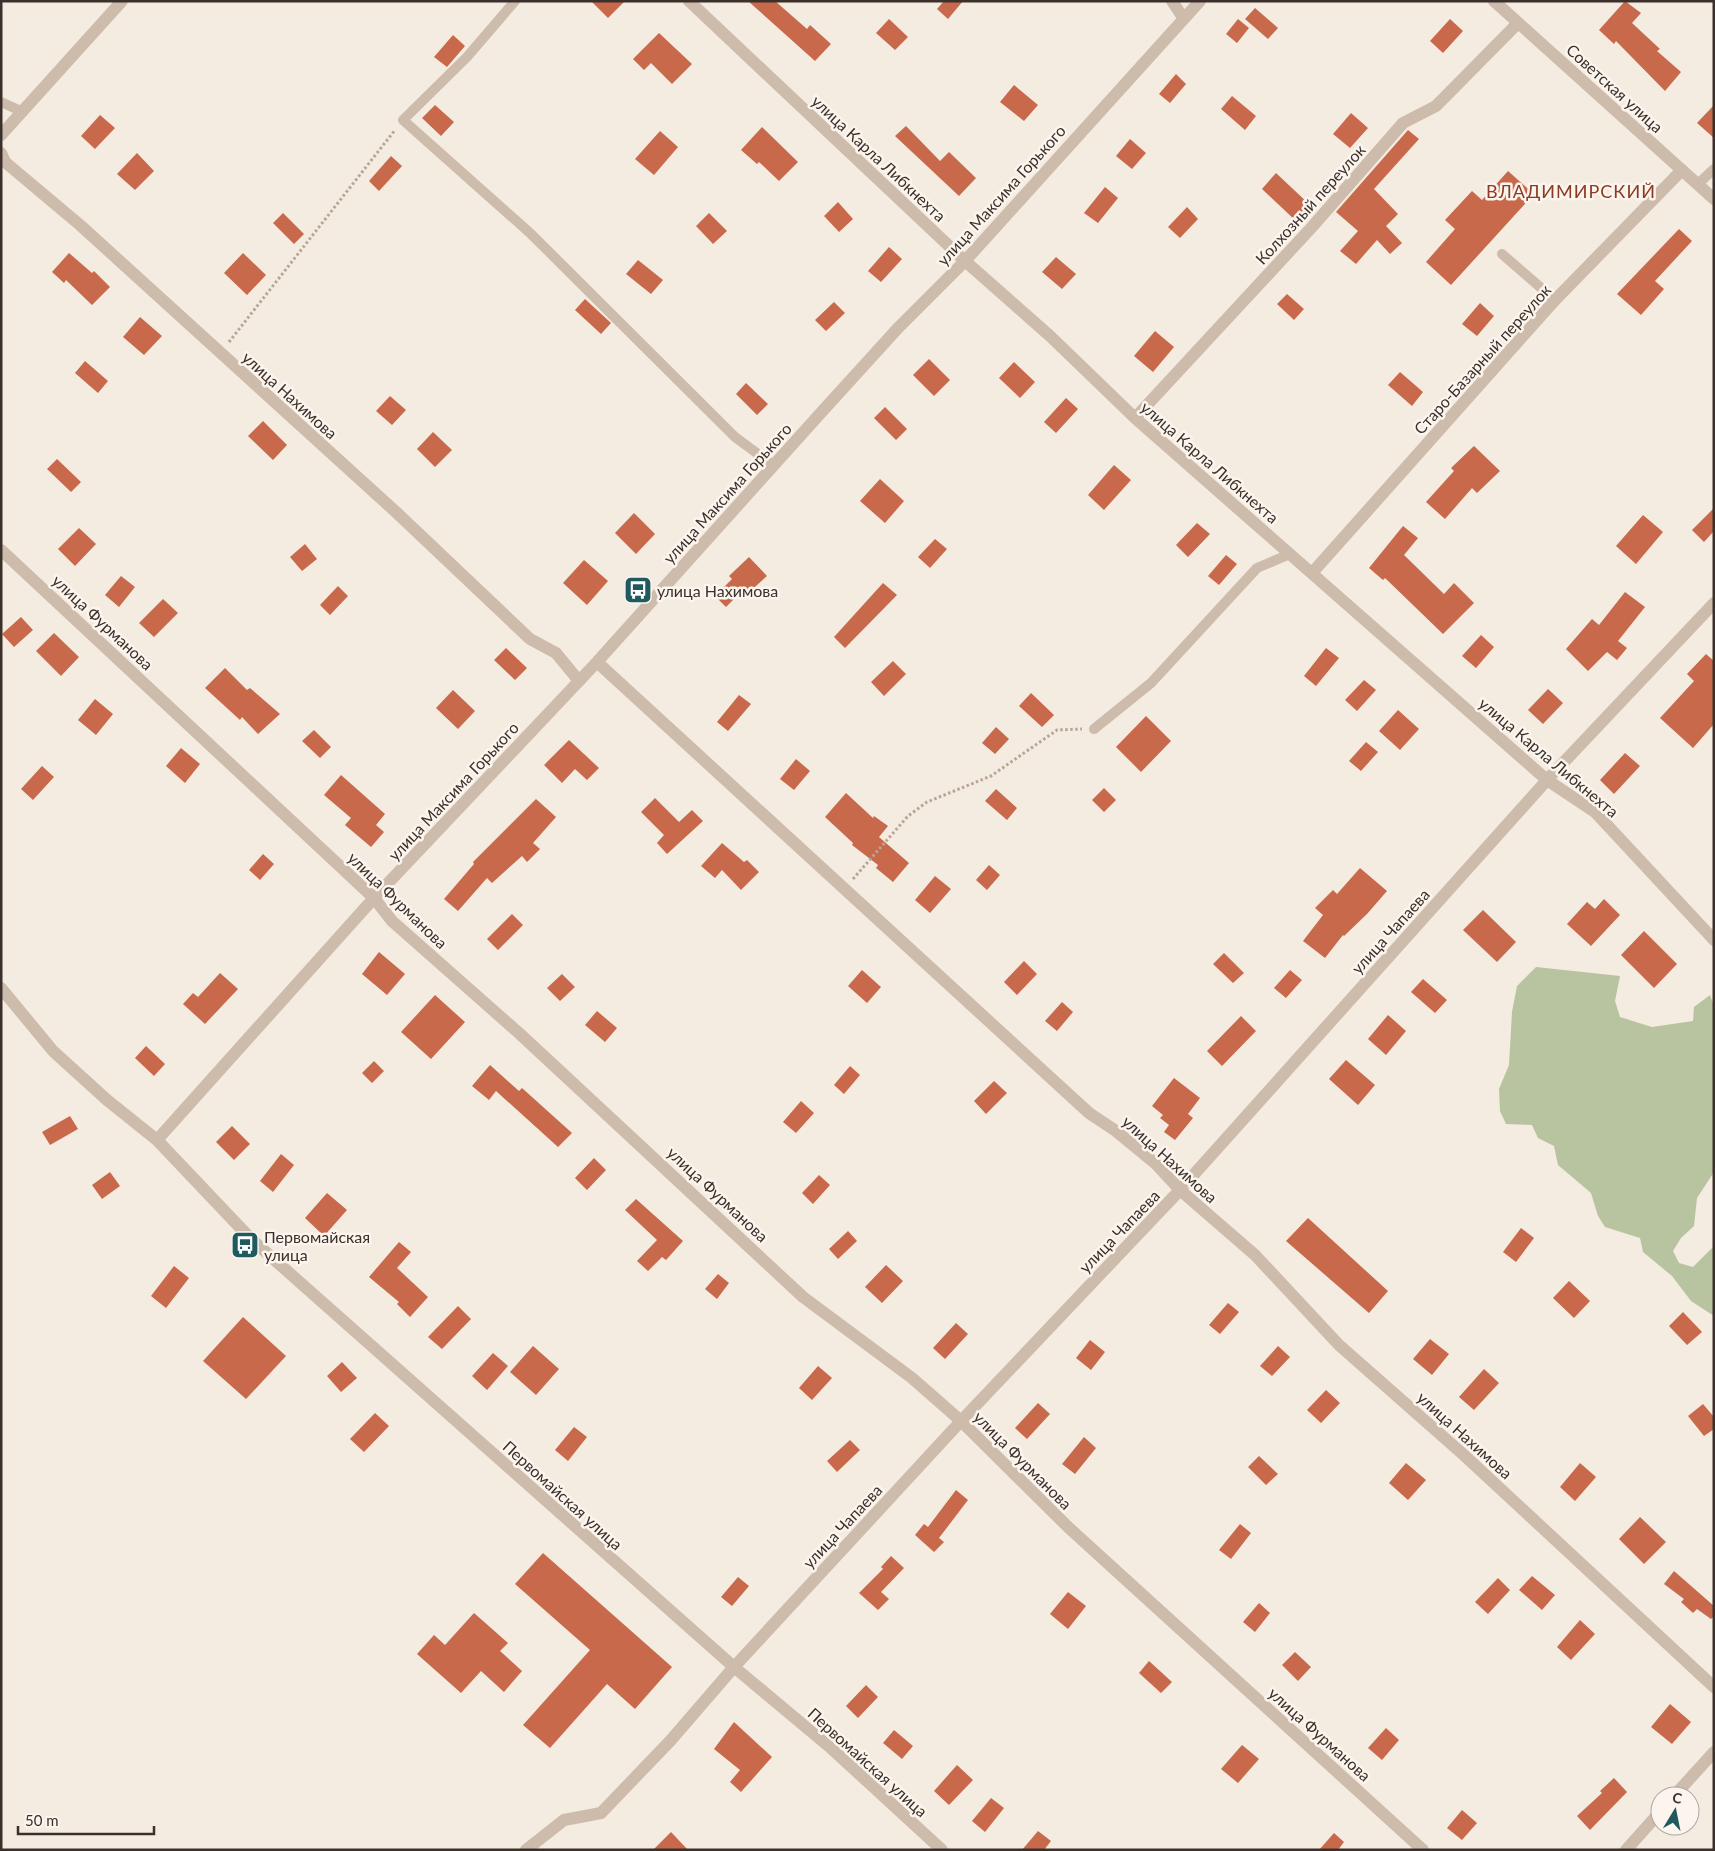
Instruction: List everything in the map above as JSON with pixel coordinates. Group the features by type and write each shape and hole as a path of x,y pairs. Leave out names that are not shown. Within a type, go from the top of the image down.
{"street":[{"path":"1,135 122,1"},
{"name":"улица Карла Либкнехта","path":"689,1 965,261 1050,336 1135,418 1546,780 1595,812 1714,940"},
{"path":"1172,1 1184,19"},
{"name":"улица Максима Горького","path":"157,1140 374,898 597,662 773,465 898,328 965,261 1200,1"},
{"name":"Советская улица","path":"1494,1 1714,199"},
{"name":"Колхозный переулок","path":"1135,418 1312,227 1403,123 1436,106 1518,23"},
{"name":"улица Нахимова","path":"1,153 5,162 80,225 397,514 530,639 556,653 579,681"},
{"name":"Старо-Базарный переулок","path":"1312,574 1555,300 1682,170"},
{"name":"улица Фурманова","path":"1,550 374,898 392,921 534,1047 803,1297 912,1378 961,1421 1068,1527 1423,1850"},
{"name":"улица Чапаева","path":"526,1850 564,1820 601,1813 671,1740 734,1667 961,1421 1180,1190 1546,780 1714,603"},
{"name":"улица Нахимова","path":"597,662 1089,1113 1116,1131 1155,1164 1180,1190 1255,1255 1339,1345 1465,1456 1714,1687"},
{"name":"Первомайская улица","path":"1,988 53,1051 107,1100 157,1140 252,1239 734,1667 832,1749 942,1850"},
{"path":"1683,1786 1714,1752"},
{"path":"1626,1850 1650,1823"}],"lane":[{"path":"515,1 467,57 403,120 530,233 735,437 773,465"},
{"path":"1,102 23,112"},
{"path":"1698,184 1714,169"},
{"path":"1502,254 1555,300"},
{"path":"1094,729 1151,684 1256,568 1290,554"}],"path":[{"path":"220,353 403,120"},
{"path":"845,889 908,816 927,802 991,776 1056,730 1094,729"}],"green space":[{"path":"1536,967 1620,976 1615,1001 1620,1017 1652,1027 1693,1021 1694,1007 1710,995 1714,1006 1714,1172 1697,1198 1694,1226 1681,1238 1673,1251 1679,1263 1693,1267 1714,1246 1714,1316 1691,1301 1672,1276 1643,1252 1640,1238 1605,1227 1598,1216 1591,1193 1558,1165 1554,1146 1538,1138 1532,1125 1506,1124 1500,1111 1499,1089 1509,1065 1512,1012 1517,986"}],"building":[{"path":"591,1 625,1 608,18"},
{"path":"748,1 775,1 807,29 810,25 831,44 815,61"},
{"path":"944,1 963,1 948,19 937,9"},
{"path":"1625,1 1641,13 1632,23 1660,49 1657,51 1681,72 1665,91 1616,41 1614,44 1599,30"},
{"path":"1255,8 1278,28 1268,39 1245,19"},
{"path":"889,19 908,37 895,50 876,33"},
{"path":"1238,19 1249,28 1237,43 1226,34"},
{"path":"1450,19 1463,31 1443,53 1430,41"},
{"path":"659,33 692,64 672,84 651,63 644,70 633,59"},
{"path":"453,35 465,46 447,67 434,57"},
{"path":"1176,74 1186,84 1170,103 1159,94"},
{"path":"1014,85 1038,105 1024,121 1000,102"},
{"path":"1232,96 1256,116 1245,130 1221,109"},
{"path":"435,105 454,122 441,136 422,118"},
{"path":"1714,105 1714,138 1697,123"},
{"path":"1351,113 1368,128 1350,148 1333,134"},
{"path":"100,115 115,128 95,149 81,136"},
{"path":"906,126 940,161 949,152 976,178 959,196 895,136"},
{"path":"762,127 798,162 779,181 759,162 757,164 741,150"},
{"path":"1408,130 1419,139 1374,189 1398,214 1386,226 1402,243 1390,254 1377,240 1356,264 1340,251 1358,231 1336,212"},
{"path":"660,131 678,147 654,175 635,159"},
{"path":"1130,139 1146,153 1132,169 1116,156"},
{"path":"137,153 154,171 135,190 117,174"},
{"path":"391,156 402,166 379,191 369,181"},
{"path":"1508,171 1534,194 1451,285 1426,262 1455,229 1445,220 1472,191 1482,200"},
{"path":"1276,173 1310,205 1296,221 1262,189"},
{"path":"1105,187 1118,198 1098,223 1084,213"},
{"path":"838,202 853,219 839,232 824,216"},
{"path":"1187,207 1198,219 1180,238 1168,227"},
{"path":"283,213 304,234 294,244 273,223"},
{"path":"709,213 727,231 713,244 696,226"},
{"path":"1679,229 1692,241 1655,281 1664,289 1641,315 1617,294"},
{"path":"889,247 902,259 881,282 868,271"},
{"path":"69,253 92,273 94,271 110,287 92,305 66,280 64,283 52,272"},
{"path":"243,253 266,275 247,295 224,273"},
{"path":"1056,257 1076,274 1062,289 1042,272"},
{"path":"638,260 663,280 651,294 626,274"},
{"path":"1287,294 1304,309 1294,320 1277,304"},
{"path":"585,299 611,323 601,334 575,310"},
{"path":"834,302 845,313 826,331 815,320"},
{"path":"1480,303 1494,316 1477,336 1462,324"},
{"path":"140,317 162,336 144,355 123,337"},
{"path":"1155,331 1174,347 1153,372 1134,356"},
{"path":"929,359 950,380 934,396 913,375"},
{"path":"85,361 108,381 98,393 75,373"},
{"path":"1014,362 1035,382 1020,398 999,378"},
{"path":"1400,372 1423,392 1412,406 1388,385"},
{"path":"746,383 768,404 757,415 736,394"},
{"path":"390,396 406,410 392,425 376,411"},
{"path":"1066,398 1078,409 1056,433 1044,422"},
{"path":"885,407 907,429 896,440 874,418"},
{"path":"263,421 287,445 273,460 248,436"},
{"path":"433,432 452,450 435,467 417,449"},
{"path":"1474,446 1500,471 1477,493 1472,488 1445,519 1426,502 1454,471 1451,468"},
{"path":"57,459 81,482 71,492 47,469"},
{"path":"1114,465 1131,480 1104,510 1088,495"},
{"path":"880,479 904,501 885,523 860,501"},
{"path":"1714,508 1714,531 1704,542 1692,530"},
{"path":"634,513 655,534 636,554 615,533"},
{"path":"1643,515 1663,532 1636,564 1616,546"},
{"path":"1197,523 1210,534 1188,557 1176,545"},
{"path":"1403,526 1418,538 1404,555 1444,594 1454,583 1474,603 1443,634 1385,578 1383,580 1369,568"},
{"path":"79,528 96,544 75,566 58,549"},
{"path":"935,539 947,549 930,568 918,557"},
{"path":"305,544 317,559 302,571 290,557"},
{"path":"1226,555 1237,564 1219,585 1208,576"},
{"path":"749,557 767,576 747,594 743,590 726,607 715,596 732,579 729,576"},
{"path":"584,560 608,581 587,605 563,583"},
{"path":"121,576 135,587 119,607 105,595"},
{"path":"883,583 897,595 845,648 834,637"},
{"path":"338,586 348,596 330,615 320,605"},
{"path":"1625,592 1645,607 1618,641 1627,648 1617,660 1607,652 1588,671 1566,649 1592,619 1599,625"},
{"path":"163,599 178,613 154,637 139,623"},
{"path":"21,617 33,630 14,647 2,634"},
{"path":"54,633 79,657 61,676 36,651"},
{"path":"1481,635 1494,647 1476,668 1462,656"},
{"path":"506,648 527,668 515,680 494,660"},
{"path":"1326,648 1339,658 1316,686 1304,676"},
{"path":"1706,654 1714,661 1714,724 1693,748 1660,718 1694,681 1687,674"},
{"path":"893,661 906,674 884,696 871,682"},
{"path":"225,668 247,690 250,688 280,714 258,734 242,717 240,720 205,688"},
{"path":"1364,680 1376,690 1357,711 1345,700"},
{"path":"1548,689 1563,703 1543,724 1528,710"},
{"path":"453,690 475,711 458,729 436,708"},
{"path":"1031,693 1054,715 1042,727 1019,706"},
{"path":"739,695 751,704 728,731 717,722"},
{"path":"95,699 113,714 96,735 78,720"},
{"path":"1398,710 1419,729 1400,750 1379,731"},
{"path":"1146,716 1171,741 1141,772 1116,747"},
{"path":"996,727 1009,739 995,754 982,743"},
{"path":"314,730 331,747 320,758 302,741"},
{"path":"569,740 599,768 587,780 575,769 562,783 544,765"},
{"path":"1366,742 1378,752 1361,771 1349,761"},
{"path":"181,748 200,764 185,783 166,766"},
{"path":"1625,753 1640,766 1614,794 1600,780"},
{"path":"796,759 810,771 794,790 780,779"},
{"path":"42,766 54,777 33,800 21,789"},
{"path":"341,775 385,814 376,825 384,832 371,847 345,825 351,818 324,795"},
{"path":"1104,788 1116,800 1104,812 1092,800"},
{"path":"996,789 1017,808 1007,820 985,801"},
{"path":"846,793 873,818 874,816 888,826 879,837 909,863 893,882 876,868 878,865 852,845 853,843 825,817"},
{"path":"655,798 679,822 692,810 703,821 667,854 657,843 664,835 641,812"},
{"path":"536,799 556,817 533,843 540,849 527,862 522,856 492,883 487,878 458,911 444,899 474,864 473,862"},
{"path":"722,843 744,862 747,860 759,872 741,890 722,870 715,878 701,866"},
{"path":"263,854 274,864 260,880 249,870"},
{"path":"989,865 1000,875 987,890 976,880"},
{"path":"1360,868 1387,891 1367,914 1343,935 1325,958 1303,941 1323,915 1315,908 1333,890 1337,894"},
{"path":"935,876 951,889 930,913 915,900"},
{"path":"1604,899 1620,915 1591,946 1567,924 1587,902 1595,909"},
{"path":"1483,910 1516,942 1497,962 1463,930"},
{"path":"512,914 523,925 498,950 487,939"},
{"path":"1644,931 1677,964 1654,988 1621,955"},
{"path":"379,952 405,974 387,995 362,974"},
{"path":"1224,953 1244,973 1233,983 1213,964"},
{"path":"1024,961 1037,974 1017,995 1004,982"},
{"path":"862,970 881,987 867,1003 848,986"},
{"path":"1290,970 1302,980 1286,998 1274,988"},
{"path":"220,973 238,989 205,1024 183,1004 193,993 198,997"},
{"path":"562,974 575,987 560,1001 547,988"},
{"path":"1423,979 1447,1000 1435,1013 1411,992"},
{"path":"435,995 465,1022 431,1059 401,1032"},
{"path":"1062,1002 1073,1012 1057,1031 1045,1021"},
{"path":"597,1011 617,1028 605,1042 585,1025"},
{"path":"1388,1015 1406,1031 1386,1055 1368,1039"},
{"path":"1241,1016 1256,1031 1222,1066 1207,1051"},
{"path":"146,1046 165,1064 154,1076 135,1058"},
{"path":"1346,1060 1375,1085 1358,1105 1329,1079"},
{"path":"374,1061 384,1071 372,1083 362,1073"},
{"path":"490,1065 519,1091 522,1088 572,1133 558,1147 496,1091 489,1100 472,1086"},
{"path":"850,1066 860,1075 844,1094 834,1085"},
{"path":"1174,1078 1200,1098 1188,1114 1193,1118 1175,1140 1164,1132 1169,1125 1160,1118 1163,1115 1152,1106"},
{"path":"994,1081 1007,1093 986,1114 974,1101"},
{"path":"801,1101 814,1113 796,1133 783,1122"},
{"path":"70,1116 78,1129 50,1145 42,1132"},
{"path":"232,1126 250,1144 234,1160 216,1142"},
{"path":"281,1154 294,1165 273,1192 260,1181"},
{"path":"594,1158 606,1170 587,1190 575,1178"},
{"path":"110,1172 120,1186 102,1199 92,1185"},
{"path":"819,1175 830,1185 813,1204 802,1193"},
{"path":"327,1193 347,1210 324,1236 305,1218"},
{"path":"636,1199 683,1241 666,1260 662,1257 648,1271 637,1261 657,1240 625,1210"},
{"path":"1308,1218 1388,1291 1369,1313 1286,1241"},
{"path":"1521,1228 1534,1238 1516,1262 1503,1252"},
{"path":"848,1231 857,1241 838,1259 829,1249"},
{"path":"399,1242 411,1252 397,1268 428,1297 410,1317 397,1304 399,1302 369,1277"},
{"path":"886,1265 903,1281 882,1303 865,1287"},
{"path":"174,1266 189,1278 166,1308 151,1296"},
{"path":"718,1274 729,1283 717,1299 705,1289"},
{"path":"1569,1281 1590,1301 1574,1318 1553,1298"},
{"path":"1228,1303 1239,1312 1220,1334 1209,1325"},
{"path":"458,1306 471,1319 442,1349 428,1337"},
{"path":"1683,1312 1702,1332 1687,1345 1669,1326"},
{"path":"243,1317 286,1356 246,1399 203,1361"},
{"path":"956,1323 968,1334 945,1359 933,1348"},
{"path":"1430,1339 1449,1354 1432,1375 1413,1359"},
{"path":"1090,1340 1105,1352 1091,1370 1076,1358"},
{"path":"533,1346 559,1369 536,1395 510,1372"},
{"path":"1278,1346 1290,1357 1272,1376 1260,1366"},
{"path":"493,1353 508,1366 487,1390 472,1376"},
{"path":"342,1362 357,1378 341,1392 327,1376"},
{"path":"818,1366 832,1378 812,1400 799,1388"},
{"path":"1484,1369 1499,1383 1474,1410 1459,1397"},
{"path":"1326,1390 1340,1403 1321,1423 1307,1410"},
{"path":"1038,1403 1050,1414 1027,1439 1015,1428"},
{"path":"1703,1404 1714,1417 1714,1429 1704,1436 1688,1416"},
{"path":"375,1413 389,1426 364,1452 350,1439"},
{"path":"574,1427 587,1437 568,1461 555,1450"},
{"path":"1084,1437 1096,1448 1075,1474 1062,1464"},
{"path":"850,1440 860,1450 837,1472 827,1461"},
{"path":"1259,1456 1278,1474 1266,1485 1248,1467"},
{"path":"1406,1463 1426,1480 1408,1500 1389,1483"},
{"path":"1580,1463 1596,1477 1575,1501 1560,1487"},
{"path":"956,1490 968,1500 939,1538 944,1542 934,1552 915,1535 924,1524 928,1527"},
{"path":"1640,1517 1666,1542 1644,1564 1619,1539"},
{"path":"1240,1524 1251,1533 1231,1559 1219,1550"},
{"path":"543,1553 672,1667 635,1709 607,1684 550,1748 523,1725 590,1650 515,1584"},
{"path":"891,1556 904,1568 881,1592 889,1599 878,1610 859,1593 883,1569 881,1567"},
{"path":"1674,1571 1714,1606 1714,1616 1711,1619 1697,1609 1693,1613 1681,1602 1684,1599 1664,1584"},
{"path":"1532,1576 1555,1595 1542,1610 1519,1590"},
{"path":"738,1577 749,1586 732,1606 721,1597"},
{"path":"1498,1578 1510,1590 1488,1614 1475,1602"},
{"path":"1068,1592 1086,1606 1068,1629 1050,1614"},
{"path":"1259,1603 1270,1613 1255,1632 1243,1622"},
{"path":"474,1613 508,1643 500,1651 522,1671 504,1692 481,1671 461,1693 417,1654 434,1635 445,1645"},
{"path":"1580,1620 1595,1634 1571,1660 1557,1647"},
{"path":"1295,1652 1311,1667 1298,1681 1282,1665"},
{"path":"1149,1661 1172,1682 1161,1693 1139,1673"},
{"path":"866,1685 878,1697 858,1718 846,1706"},
{"path":"1670,1704 1691,1722 1672,1744 1651,1727"},
{"path":"734,1722 772,1757 741,1792 730,1782 740,1770 714,1749"},
{"path":"1386,1728 1399,1740 1382,1760 1368,1748"},
{"path":"894,1730 913,1746 902,1759 883,1743"},
{"path":"1242,1745 1259,1759 1238,1783 1221,1769"},
{"path":"957,1765 973,1780 949,1805 934,1791"},
{"path":"1614,1778 1627,1792 1590,1830 1577,1816 1602,1793 1600,1791"},
{"path":"991,1798 1004,1808 985,1832 972,1821"},
{"path":"1462,1810 1477,1823 1462,1840 1447,1828"},
{"path":"1038,1831 1051,1841 1044,1850 1022,1850"},
{"path":"671,1832 688,1850 653,1850"},
{"path":"1334,1833 1344,1842 1338,1850 1319,1850"}],"place":[{"name":"улица Нахимова","path":"638,590"},
{"name":"Первомайская улица","path":"245,1245"}],"district":[{"name":"ВЛАДИМИРСКИЙ","path":"1571,191"}]}
